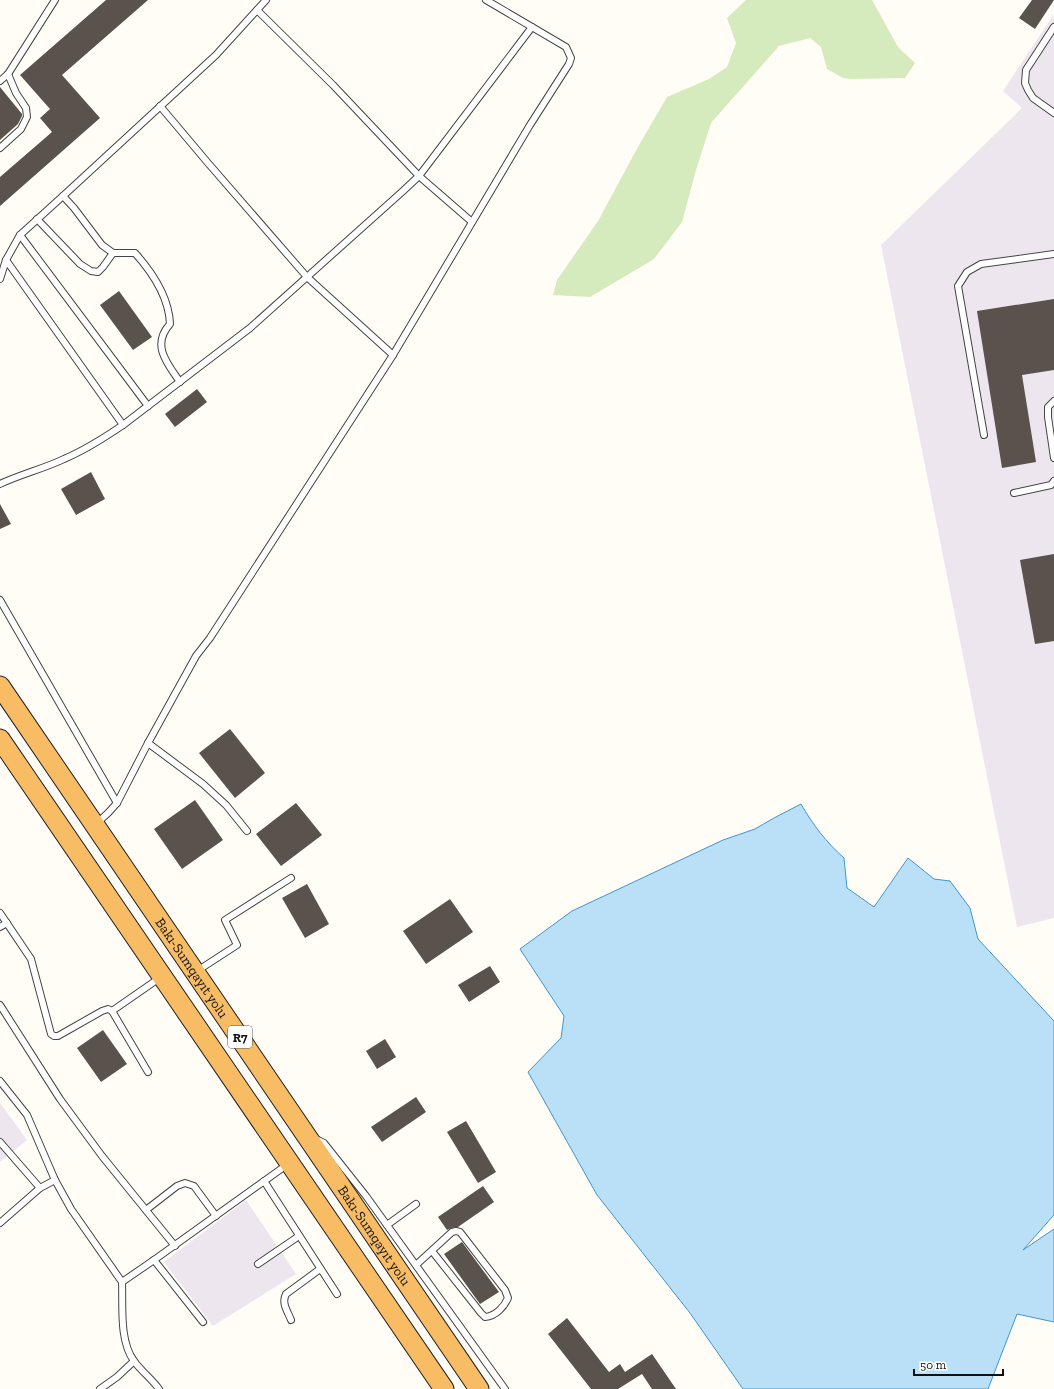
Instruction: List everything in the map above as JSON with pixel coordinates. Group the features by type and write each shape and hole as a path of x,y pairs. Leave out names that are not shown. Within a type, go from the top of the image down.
{"highway":[{"name":"Bakı-Sumqayıt yolu","path":"0,686 479,1389"},
{"name":"Bakı-Sumqayıt yolu","path":"0,739 444,1389"}],"lane":[{"path":"0,81 8,74 31,37 49,12 55,0"},
{"path":"0,278 6,260 20,235 216,55 266,0"},
{"path":"94,825 117,803 196,656 210,638 393,355 530,124 569,64 571,58 566,47 486,0"},
{"path":"257,10 333,85 419,176 472,222"},
{"path":"0,484 63,460 94,445 123,425 250,328 419,176 532,27"},
{"path":"1054,27 1026,70 1025,83 1033,98 1054,113"},
{"path":"0,148 21,129 27,117 26,108 16,93 8,74"},
{"path":"160,106 307,277 393,355"},
{"path":"63,196 102,245 113,253 135,253 148,268 162,292 170,313 170,324 165,329 162,336 161,347 163,356 180,382"},
{"path":"37,220 80,264 91,271 98,272 113,253"},
{"path":"20,235 148,406"},
{"path":"984,435 958,286 967,272 981,264 1054,254"},
{"path":"6,260 123,425"},
{"path":"1054,401 1048,407 1054,458"},
{"path":"1014,492 1051,484 1054,481"},
{"path":"0,600 117,803"},
{"path":"148,743 203,784 226,805 247,831"},
{"path":"196,972 237,945 225,920 291,878"},
{"path":"0,913 31,959 51,1034 58,1036 108,1009 112,1011 148,1072"},
{"path":"0,927 8,923"},
{"path":"112,1011 162,976"},
{"path":"0,1005 60,1099 102,1156 175,1246"},
{"path":"0,1081 27,1115 55,1180 71,1209 122,1282 123,1323 126,1346 134,1360 159,1389"},
{"path":"304,1132 324,1144 366,1196 506,1389"},
{"path":"0,1142 40,1188"},
{"path":"122,1282 175,1246 290,1163"},
{"path":"0,1223 40,1188 55,1180"},
{"path":"264,1181 337,1294"},
{"path":"146,1210 177,1186 185,1183 194,1186 216,1216"},
{"path":"387,1225 416,1204"},
{"path":"416,1265 452,1232 460,1232 505,1290 508,1298 506,1304 492,1316 486,1317 481,1313 432,1251"},
{"path":"258,1264 299,1236"},
{"path":"154,1260 203,1322"},
{"path":"292,1320 284,1302 286,1294 320,1269"},
{"path":"100,1389 117,1377 134,1360"}],"shaded area":[{"path":"1054,14 1054,918 1017,927 881,245 1022,108 1003,91"},
{"path":"0,1103 27,1140 0,1162"},
{"path":"246,1200 296,1274 213,1326 164,1262"}],"green space":[{"path":"746,0 872,0 898,47 915,63 905,78 843,78 827,69 821,47 810,38 779,46 711,123 682,222 654,259 590,297 553,295 557,280 598,221 667,97 709,79 727,67 736,43 727,18"}],"water":[{"path":"801,804 820,833 844,858 847,888 874,907 908,858 934,879 950,881 970,908 978,939 1054,1021 1054,1215 1023,1250 1054,1229 1054,1322 1017,1314 988,1389 743,1389 690,1313 597,1195 528,1072 561,1038 564,1016 520,949 572,911 723,840 755,829"}],"building":[{"path":"106,0 148,0 62,75 100,118 0,206 0,177 52,132 40,118 50,109 20,75"},
{"path":"1032,0 1054,0 1035,29 1019,18"},
{"path":"0,87 22,114 22,116 18,124 0,140"},
{"path":"119,291 152,337 133,350 100,305"},
{"path":"1054,299 1054,370 1022,375 1036,462 1002,468 977,311"},
{"path":"197,389 207,402 175,427 165,414"},
{"path":"91,472 105,499 76,515 61,489"},
{"path":"0,504 11,524 0,529"},
{"path":"1054,554 1054,641 1035,644 1020,560"},
{"path":"230,729 265,773 235,798 199,753"},
{"path":"195,800 223,840 182,869 154,829"},
{"path":"296,803 322,835 281,866 256,834"},
{"path":"307,884 329,924 305,938 282,898"},
{"path":"450,899 473,932 426,964 403,931"},
{"path":"490,966 500,982 469,1002 458,985"},
{"path":"103,1030 127,1064 101,1082 77,1048"},
{"path":"385,1039 396,1057 377,1069 366,1051"},
{"path":"416,1097 426,1112 382,1142 371,1127"},
{"path":"466,1121 496,1172 478,1183 447,1132"},
{"path":"483,1186 494,1202 458,1227 447,1230 438,1217"},
{"path":"462,1242 499,1292 480,1304 444,1254"},
{"path":"567,1318 609,1372 620,1364 625,1372 652,1354 676,1389 652,1389 642,1374 618,1389 591,1389 548,1334"}]}
